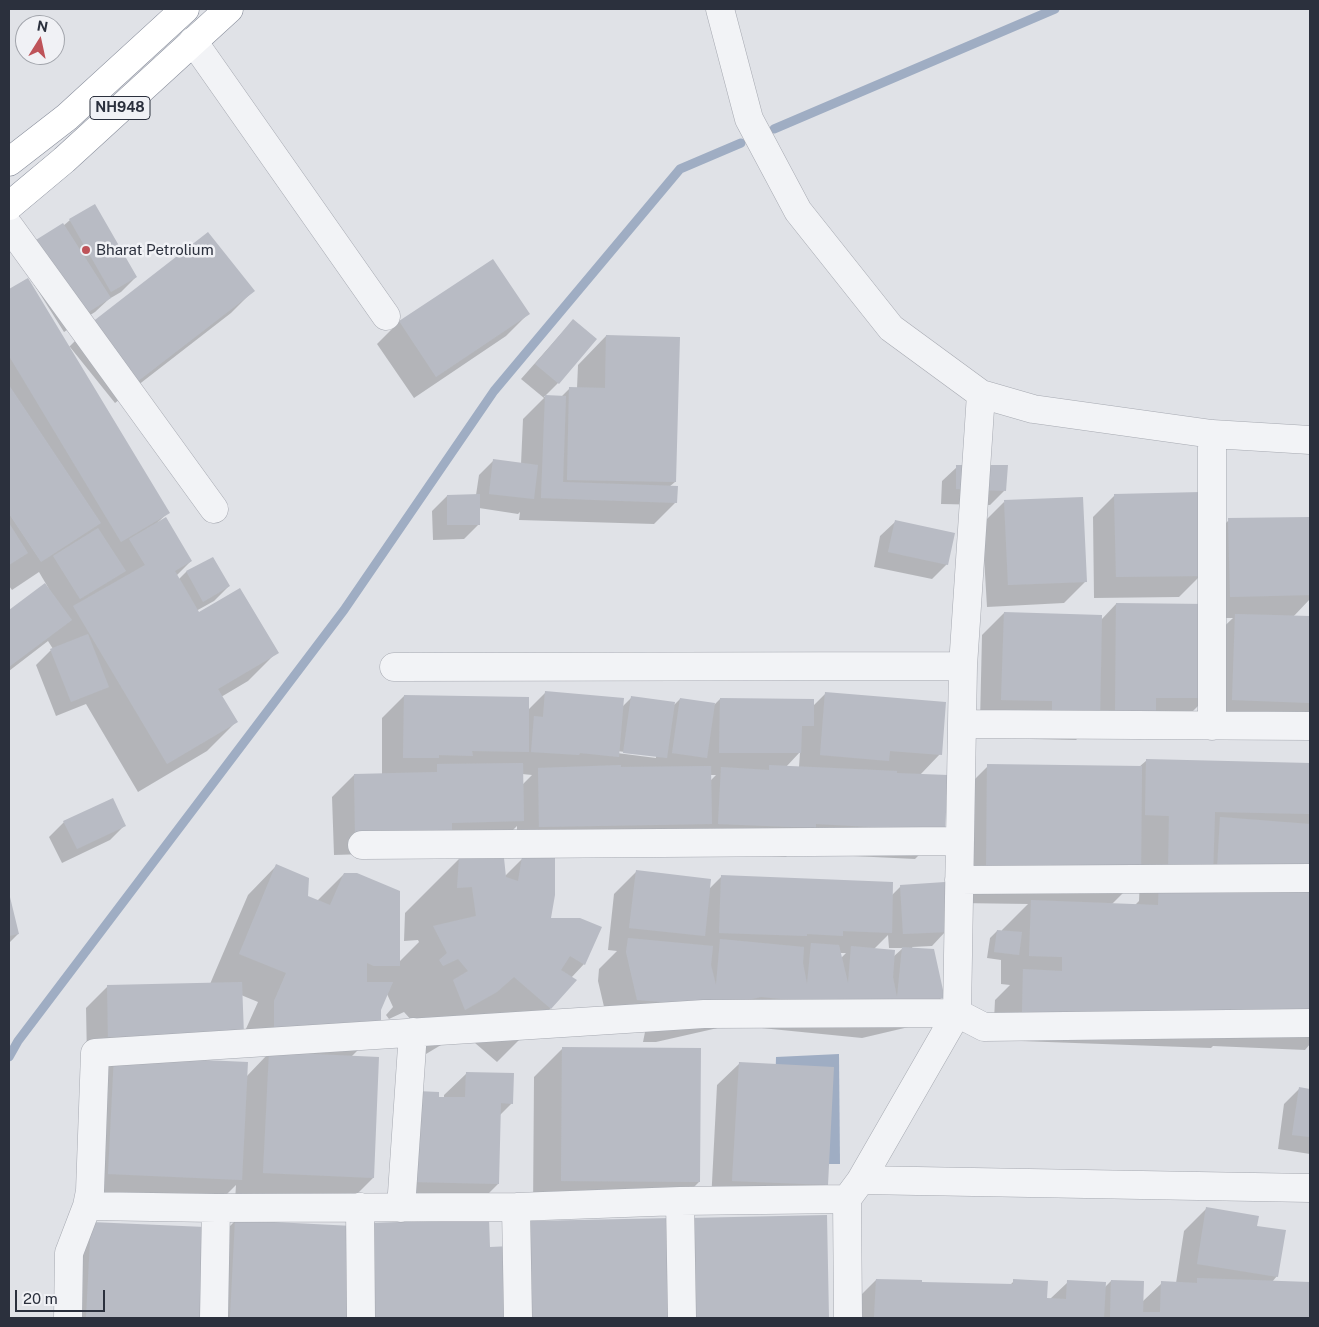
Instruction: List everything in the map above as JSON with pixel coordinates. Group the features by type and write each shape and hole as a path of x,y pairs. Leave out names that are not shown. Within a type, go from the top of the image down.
{"highway":[{"name":"NH948","path":"9,162 67,117 185,9"},
{"name":"NH948","path":"9,206 64,160 230,9"}],"street":[{"path":"720,9 749,119 798,211 891,328 981,394 1033,410 1212,434 1310,440"},
{"path":"193,41 386,316"},
{"path":"9,226 214,510"},
{"path":"848,1318 854,1190 957,1013 963,666 981,394"},
{"path":"1212,434 1212,726"},
{"path":"394,667 963,666"},
{"path":"962,724 1310,726"},
{"path":"362,845 960,841"},
{"path":"959,880 1310,878"},
{"path":"68,1318 70,1253 87,1206 90,1191 95,1053 704,1014 957,1013 984,1027 1310,1023"},
{"path":"401,1208 414,1032"},
{"path":"87,1206 216,1208 516,1207 680,1201 854,1190 1310,1188"},
{"path":"680,1201 682,1318"},
{"path":"516,1207 518,1318"},
{"path":"214,1318 216,1208"},
{"path":"360,1208 361,1318"}],"water":[{"path":"839,1054 840,1164 773,1164 776,1057"}],"building":[{"path":"95,204 137,277 111,292 69,219"},
{"path":"63,223 111,298 79,318 31,243"},
{"path":"208,232 255,291 137,382 91,323"},
{"path":"493,259 530,314 436,377 399,321"},
{"path":"28,278 170,513 121,542 9,356 9,289"},
{"path":"573,319 597,339 559,384 535,364"},
{"path":"606,335 680,337 676,482 567,480 569,387 605,388"},
{"path":"9,385 101,523 41,562 9,514"},
{"path":"545,395 566,396 563,482 678,486 677,503 541,498"},
{"path":"493,459 538,465 534,499 489,494"},
{"path":"956,465 1008,465 1006,491 956,489"},
{"path":"1201,492 1202,576 1116,577 1114,494"},
{"path":"480,494 480,525 447,525 447,495"},
{"path":"1083,497 1087,582 1008,585 1004,500"},
{"path":"166,517 192,561 175,571 199,612 240,588 279,653 218,689 238,722 167,764 73,606 145,565 129,539"},
{"path":"1310,517 1310,595 1230,597 1228,518"},
{"path":"895,520 955,533 948,565 888,552"},
{"path":"9,523 28,553 9,565"},
{"path":"98,528 126,571 80,599 53,556"},
{"path":"213,557 230,586 203,602 186,571"},
{"path":"45,583 72,620 9,667 9,610"},
{"path":"1116,603 1208,604 1207,698 1156,698 1156,718 1115,717"},
{"path":"1004,612 1102,615 1100,719 1052,718 1052,701 1001,700"},
{"path":"1235,614 1310,616 1310,703 1232,700"},
{"path":"88,634 109,687 71,702 50,649"},
{"path":"545,691 624,698 619,757 580,753 579,755 531,752 534,716 543,717"},
{"path":"825,692 946,702 942,755 890,751 889,761 820,755"},
{"path":"404,695 529,697 529,752 472,751 473,756 439,755 439,758 403,758"},
{"path":"631,696 675,702 667,758 623,753"},
{"path":"680,698 715,703 707,758 672,753"},
{"path":"720,698 814,699 814,726 802,726 801,753 719,753"},
{"path":"1146,759 1310,763 1310,814 1215,812 1213,875 1168,874 1169,816 1145,815"},
{"path":"523,763 524,821 452,823 452,831 355,833 354,774 437,772 437,764"},
{"path":"987,764 1142,766 1141,877 986,875"},
{"path":"621,765 621,767 711,766 712,824 539,827 538,768"},
{"path":"769,765 948,775 945,831 816,824 816,828 718,824 721,767 769,770"},
{"path":"113,798 126,826 77,849 63,821"},
{"path":"1220,817 1310,824 1310,877 1217,870"},
{"path":"522,857 555,857 555,895 551,918 580,918 602,927 585,965 570,956 561,970 577,980 551,1009 514,977 497,992 465,1010 453,980 468,971 458,959 443,966 439,960 447,953 433,926 476,916 472,887 457,888 459,858 504,858 506,877 518,881"},
{"path":"276,864 309,878 308,896 330,905 344,873 357,873 400,891 400,966 374,966 367,963 367,982 393,982 381,1010 381,1028 274,1027 274,1001 286,973 239,954"},
{"path":"636,870 711,879 705,936 629,928"},
{"path":"721,875 893,882 892,933 843,931 843,936 807,934 807,936 719,933"},
{"path":"1159,880 1310,885 1310,1020 1241,1020 1022,1012 1023,969 1062,971 1062,957 1029,956 1031,900 1158,905"},
{"path":"945,882 948,932 903,934 900,885"},
{"path":"9,893 19,934 9,936"},
{"path":"997,930 1022,932 1019,955 994,952"},
{"path":"628,938 713,946 711,965 716,985 720,939 804,947 803,963 807,984 811,943 839,945 848,983 851,946 895,950 893,977 897,997 902,947 934,949 943,998 892,1010 761,997 685,1014 673,1003 637,1000 626,952"},
{"path":"242,982 244,1035 108,1037 107,985"},
{"path":"562,1047 701,1048 700,1182 561,1181"},
{"path":"269,1052 379,1057 374,1178 263,1173"},
{"path":"114,1056 248,1062 242,1180 108,1174"},
{"path":"739,1062 834,1067 828,1185 732,1181"},
{"path":"466,1072 514,1073 513,1104 501,1103 499,1184 412,1182 417,1091 439,1092 439,1097 465,1097"},
{"path":"1299,1087 1310,1089 1310,1137 1292,1135"},
{"path":"1206,1207 1259,1216 1257,1226 1286,1230 1278,1277 1197,1264"},
{"path":"827,1215 829,1318 691,1318 688,1218"},
{"path":"672,1218 675,1318 532,1318 530,1221"},
{"path":"489,1219 490,1247 511,1246 513,1318 372,1318 368,1223"},
{"path":"235,1220 353,1226 348,1318 230,1318"},
{"path":"91,1222 205,1227 201,1318 86,1318"},
{"path":"1197,1278 1310,1282 1310,1318 1110,1318 1111,1280 1144,1281 1143,1312 1160,1312 1161,1281 1197,1283"},
{"path":"876,1279 1013,1284 1013,1279 1048,1281 1047,1298 1066,1299 1067,1280 1106,1282 1104,1318 874,1318"}],"waterway":[{"path":"774,129 1055,9"},
{"path":"9,1057 18,1041 344,610 494,391 680,169 741,143"}],"place":[{"name":"Bharat Petrolium","path":"86,250"}]}
